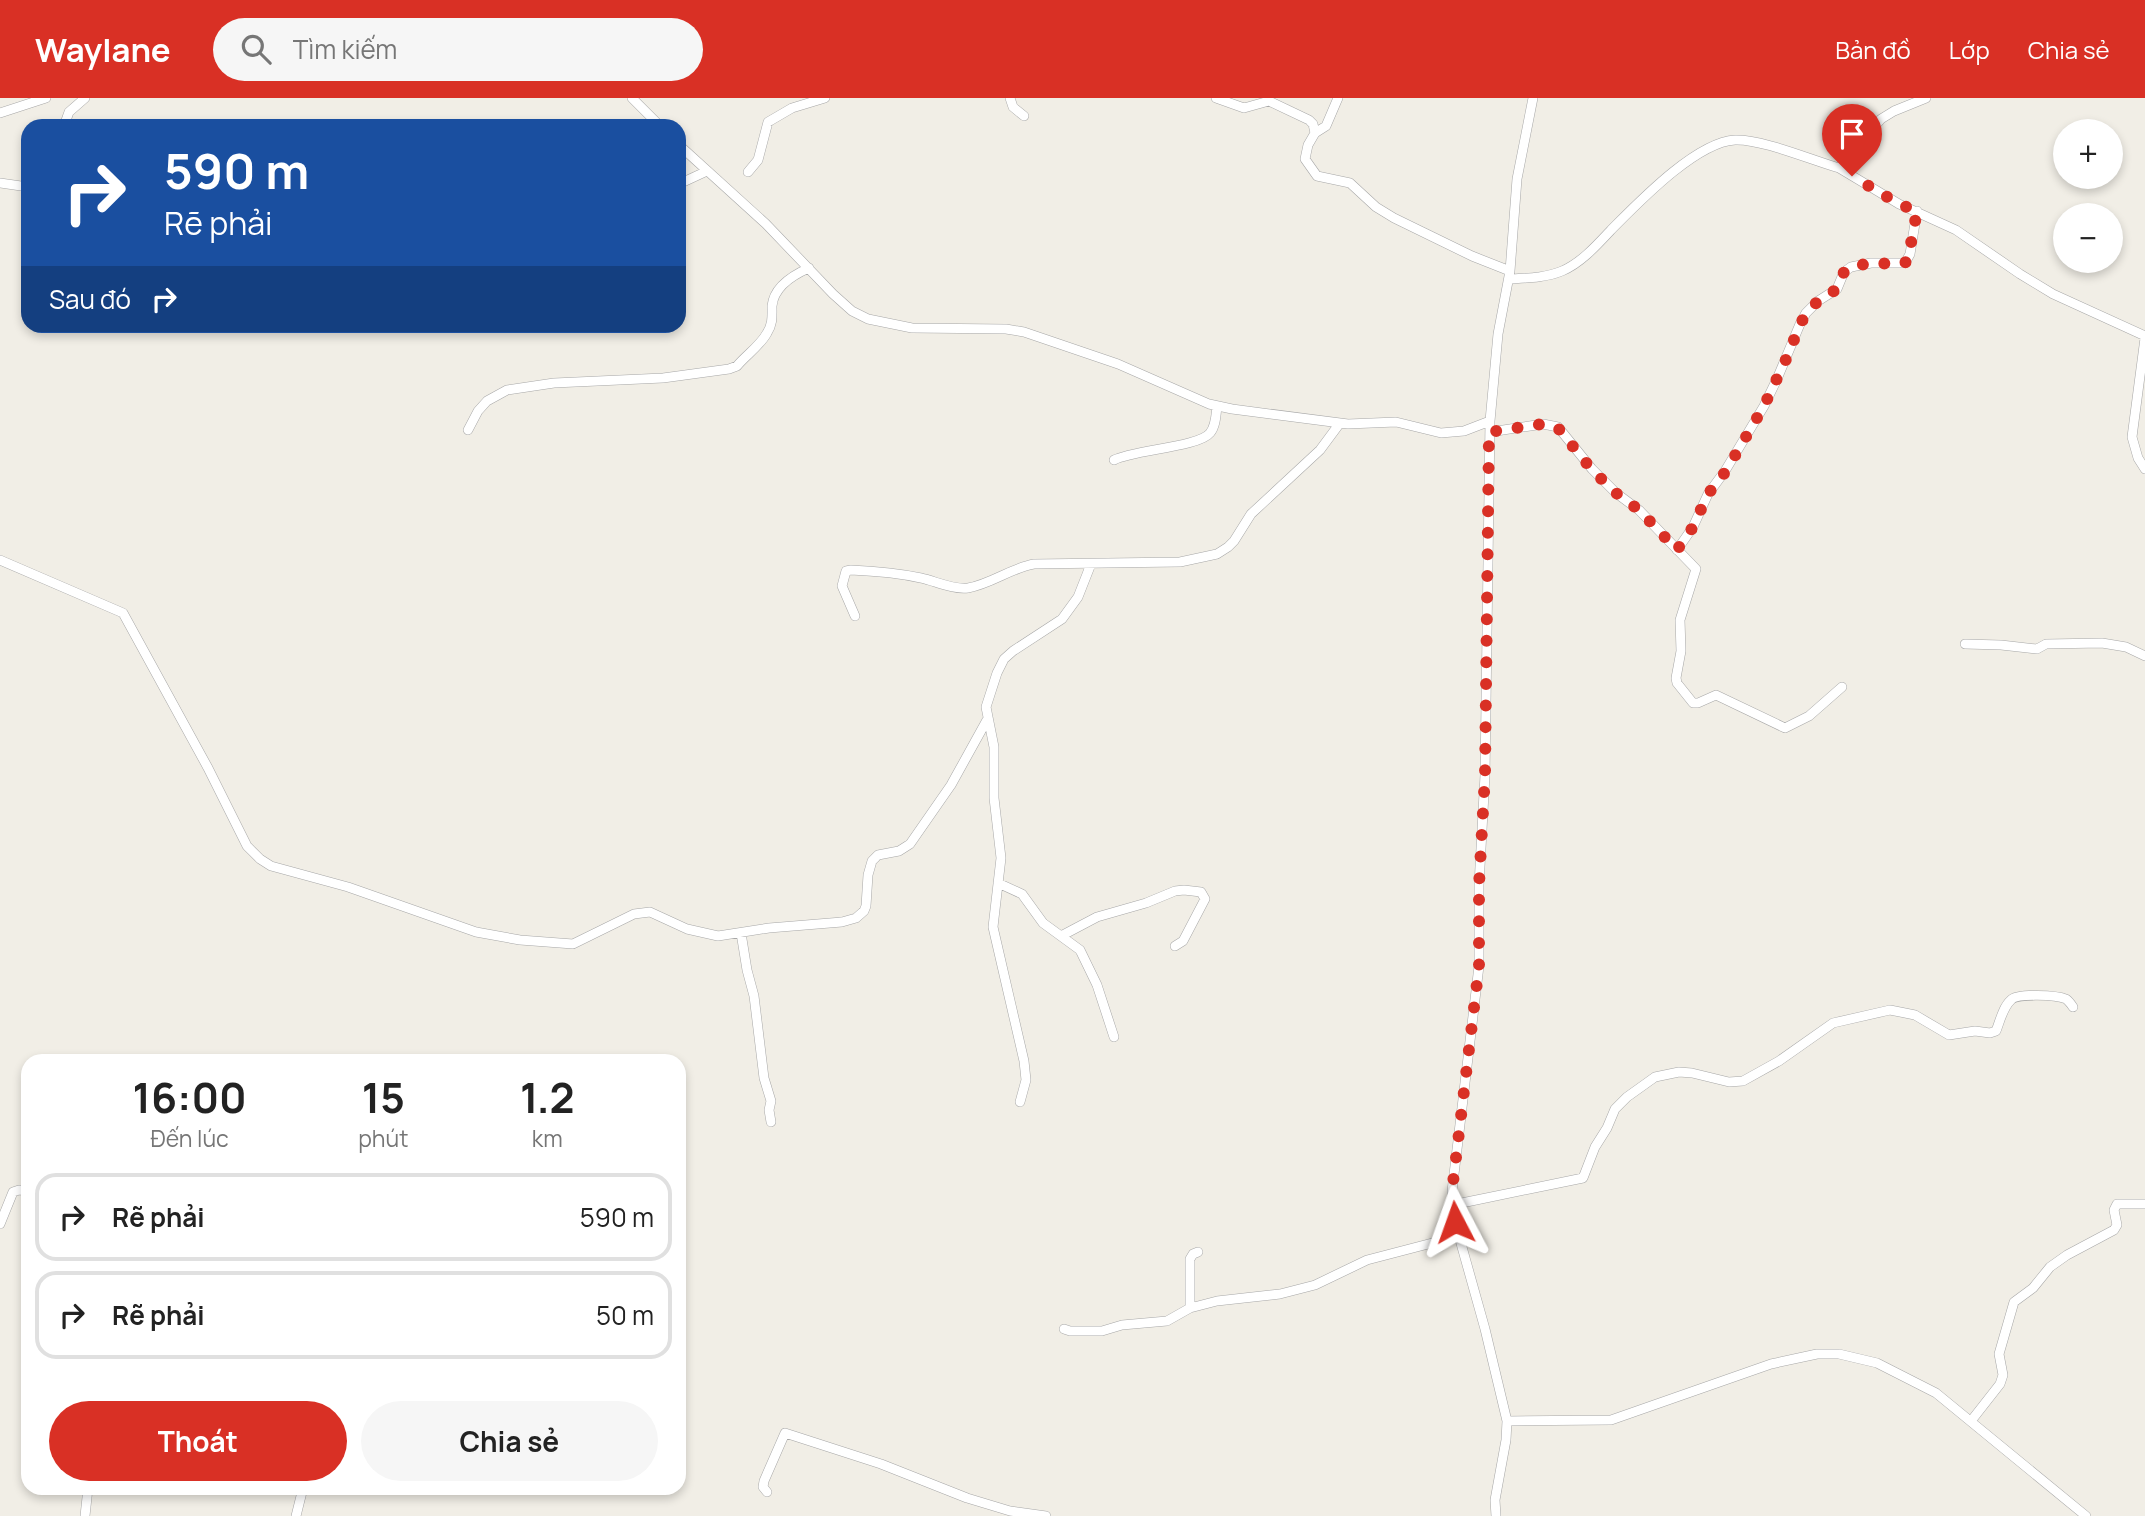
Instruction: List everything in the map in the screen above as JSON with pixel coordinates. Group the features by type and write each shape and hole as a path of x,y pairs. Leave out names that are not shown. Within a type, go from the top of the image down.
{"street":[{"path":"0,113 46,98"},
{"path":"66,119 69,112 85,98"},
{"path":"632,98 653,119"},
{"path":"748,172 758,160 768,122 792,108 825,98"},
{"path":"1010,98 1013,107 1024,116"},
{"path":"1216,98 1244,108 1269,101 1309,120 1315,133"},
{"path":"1338,98 1326,126 1315,133 1305,152 1305,159 1317,176 1350,183 1376,207 1394,218 1510,275 1540,277 1562,271 1574,264 1682,165 1720,143 1736,140 1753,142 1839,168 1888,198 1956,230 2053,294 2145,337 2132,437 2138,458 2145,469"},
{"path":"1496,1516 1495,1500 1507,1421 1459,1236 1452,1205 1452,1191 1479,966 1479,885 1485,775 1489,432 1498,334 1510,275 1517,179 1532,98"},
{"path":"1839,168 1881,119 1926,98"},
{"path":"686,152 766,224 852,311 879,323 912,328 1006,329 1024,332 1118,364 1217,406 1340,423 1396,422 1441,433 1464,431 1490,421"},
{"path":"686,181 707,171"},
{"path":"0,183 21,186"},
{"path":"1677,550 1693,527 1708,494 1726,471 1764,406 1807,313 1818,301 1837,289 1844,272 1851,267 1871,263 1905,263 1910,254 1917,211"},
{"path":"468,429 487,401 507,390 554,383 663,378 737,366 769,331 774,297 780,288 792,276 809,268"},
{"path":"1114,460 1206,436 1213,427 1217,406"},
{"path":"855,616 842,586 846,571 851,570 886,572 964,589 1022,566 1049,563 1180,562 1217,554 1234,541 1251,514 1320,450 1340,423"},
{"path":"1489,432 1543,424 1558,428 1592,470 1639,510 1696,569 1680,620 1681,651 1676,674 1677,683 1693,703 1716,695 1785,727 1809,716 1842,687"},
{"path":"1,563 123,613 208,768 247,846 263,862 348,887 476,932 511,939 573,944 634,914 648,911 673,924 718,936 769,928 842,922 861,915 867,901 867,875 872,861 878,855 899,851 910,844 951,785 987,720"},
{"path":"1020,1102 1026,1080 1024,1061 993,927 1001,858 994,798 995,756 986,707 1000,663 1013,651 1062,619 1078,597 1091,564"},
{"path":"1965,644 2037,649 2046,644 2102,643 2126,647 2145,656"},
{"path":"998,883 1022,894 1043,922 1080,950 1097,985 1114,1037"},
{"path":"1061,936 1097,917 1146,903 1175,891 1204,893 1205,899 1183,941 1175,946"},
{"path":"741,933 754,996 764,1078 771,1101 771,1122"},
{"path":"1452,1205 1583,1178 1595,1147 1619,1103 1662,1074 1692,1073 1729,1082 1743,1082 1779,1061 1833,1023 1890,1010 1915,1015 1949,1035 1996,1031 2006,1007 2016,996 2062,997 2073,1007"},
{"path":"0,1224 13,1192 21,1189"},
{"path":"1971,1421 2000,1384 2003,1375 1999,1354 2014,1302 2033,1288 2050,1267 2114,1230 2117,1225 2113,1210 2117,1204 2145,1204"},
{"path":"1064,1329 1102,1331 1122,1325 1167,1321 1190,1308 1217,1301 1280,1294 1315,1284 1367,1260 1459,1236"},
{"path":"1190,1308 1190,1259 1198,1252"},
{"path":"1507,1421 1611,1420 1771,1364 1817,1354 1839,1353 1877,1363 1936,1393 2086,1516"},
{"path":"766,1493 764,1481 785,1433 881,1464 967,1498 1010,1511 1046,1516"},
{"path":"85,1516 87,1495"},
{"path":"296,1516 301,1495"}],"route":[{"path":"1455,1222 1452,1191 1479,966 1479,885 1485,775 1489,432 1543,424 1558,428 1592,470 1639,510 1677,550 1693,527 1708,494 1726,471 1764,406 1800,324 1814,304 1833,293 1840,285 1844,272 1851,267 1877,262 1901,264 1908,259 1917,211 1899,204 1852,176"}]}
